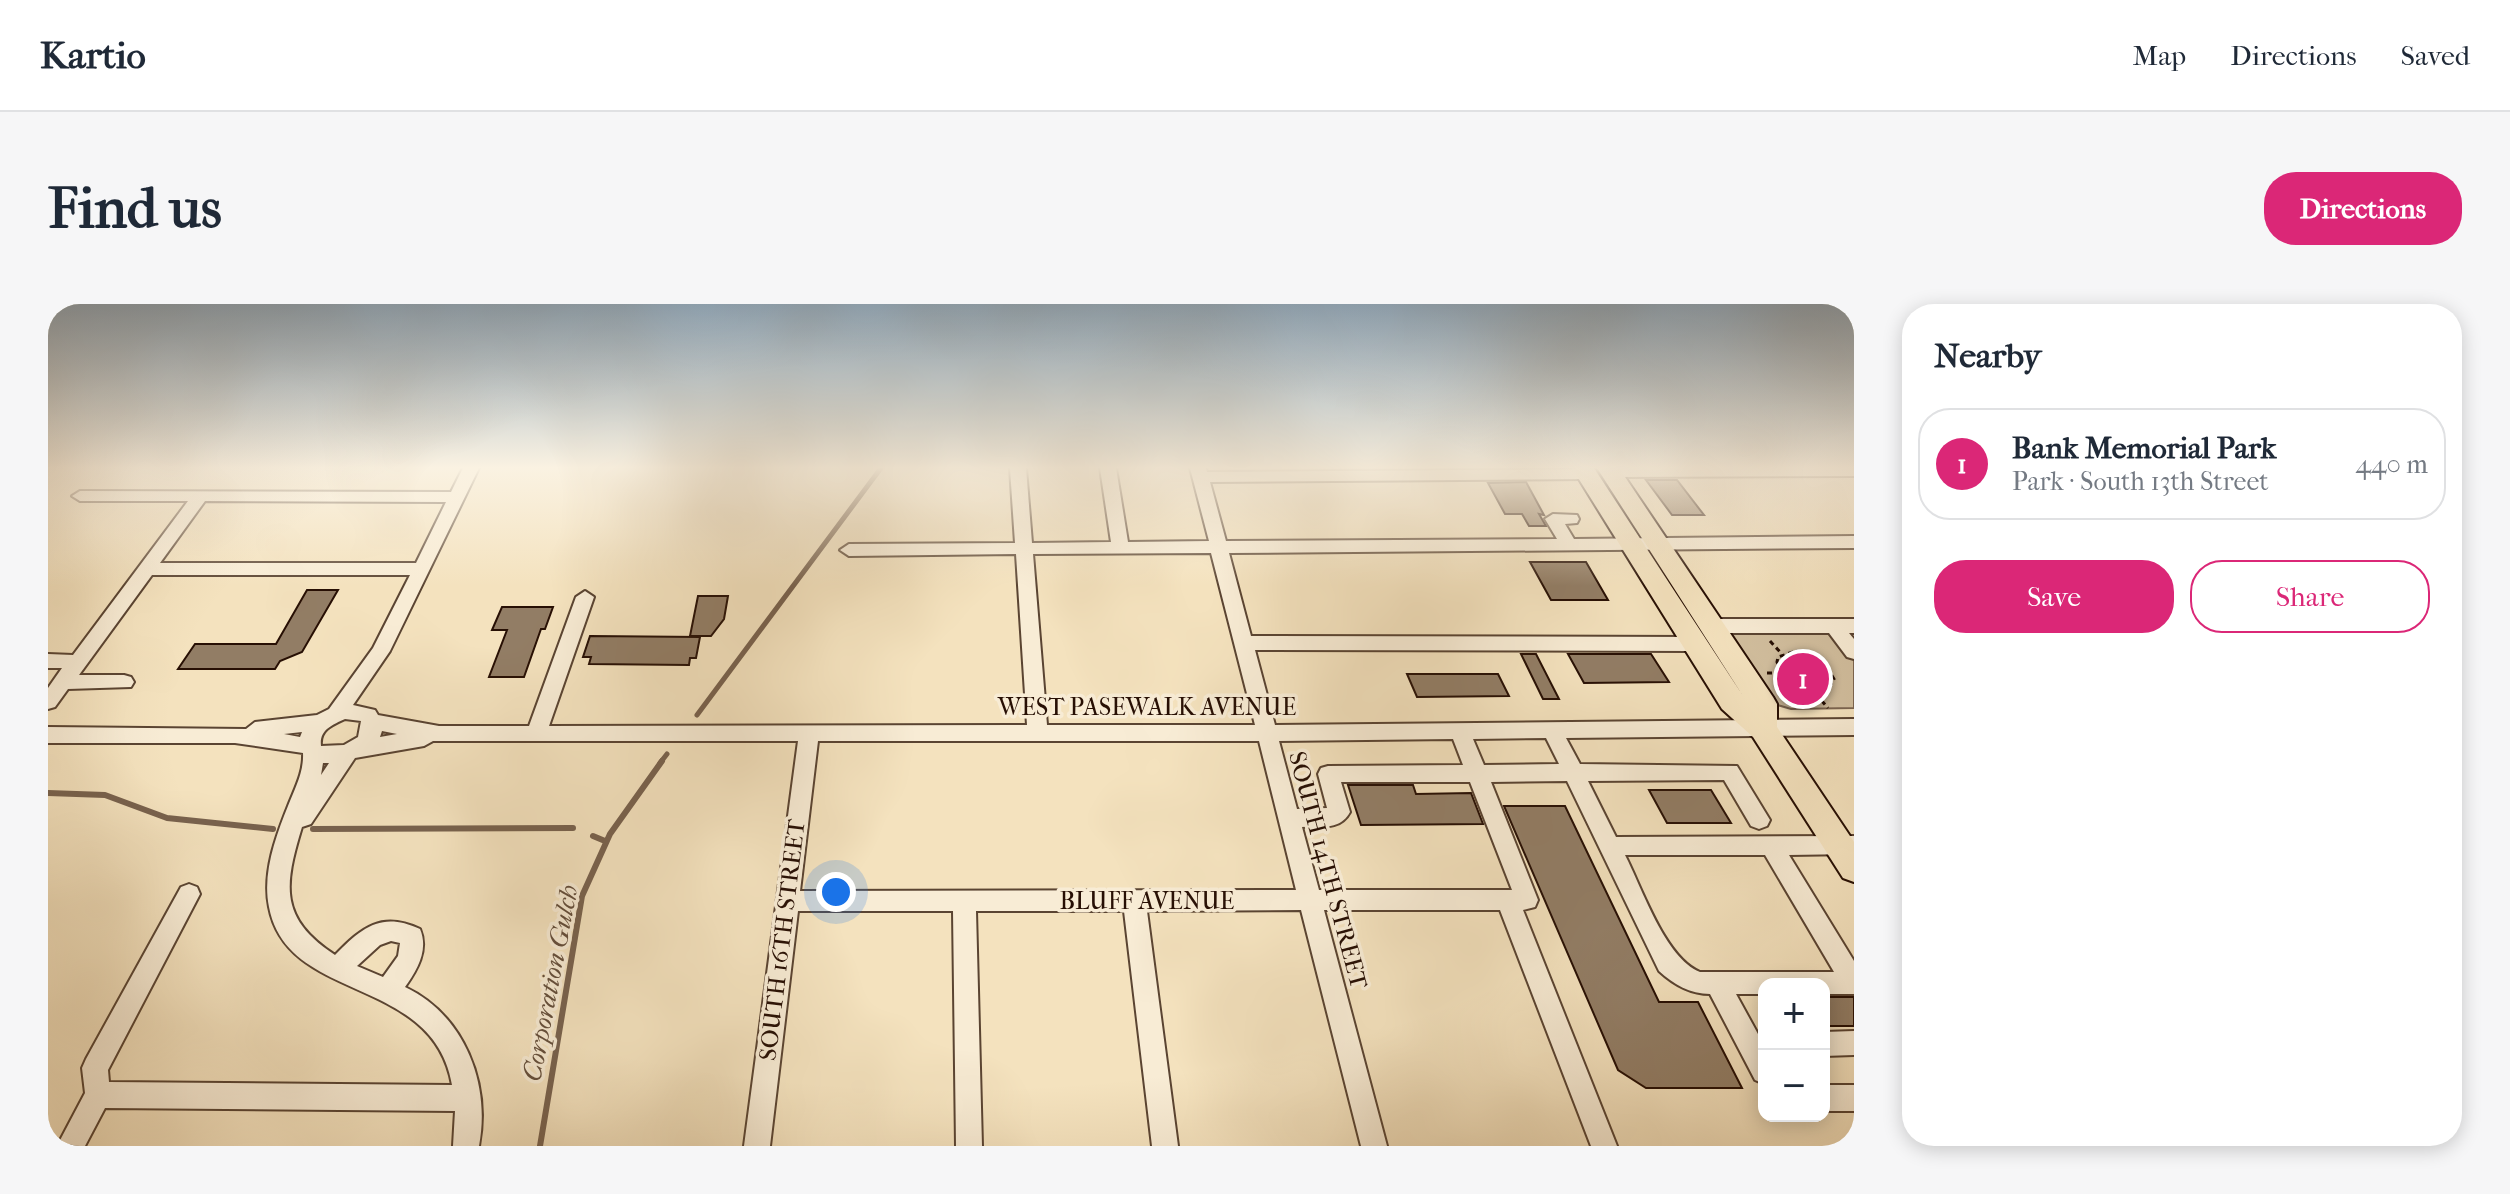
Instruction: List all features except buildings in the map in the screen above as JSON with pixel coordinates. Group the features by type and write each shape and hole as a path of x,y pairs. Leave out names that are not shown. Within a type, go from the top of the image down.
{"highway":[{"path":"1613,507 1630,545 1702,635"},
{"path":"1627,507 1658,544 1732,702 1763,729 1849,853"}],"street":[{"path":"48,702 192,507"},
{"path":"293,831 296,811 314,761 309,738 329,718 381,651 452,507"},
{"path":"1021,507 1038,733"},
{"path":"1114,507 1121,549"},
{"name":"SOUTH 14TH STREET","path":"1209,507 1374,1146"},
{"path":"1569,545 1553,519 1571,519"},
{"path":"849,550 1854,542"},
{"path":"146,569 421,569"},
{"path":"537,733 585,597"},
{"path":"1243,643 1702,635 1844,626 1854,652"},
{"path":"381,651 381,663 370,691 367,740 352,751 293,831 282,856 279,906 286,925 308,952 426,1011 448,1035 460,1057 467,1098 466,1146"},
{"path":"48,661 78,662"},
{"path":"63,682 124,682"},
{"name":"WEST PASEWALK AVENUE","path":"329,718 354,711 370,719 439,734"},
{"path":"48,735 235,735 329,718"},
{"name":"WEST PASEWALK AVENUE","path":"311,749 333,757 439,734 1266,733 1854,727"},
{"path":"1460,731 1527,900 1508,900 1604,1146"},
{"path":"1553,731 1667,963 1682,976 1700,983 1758,991"},
{"name":"SOUTH 16TH STREET","path":"757,1146 809,733"},
{"path":"235,735 311,749"},
{"path":"1288,818 1334,817 1339,812 1328,774 1730,772 1759,820"},
{"path":"1610,846 1771,846 1849,853"},
{"path":"1771,846 1854,983 1830,985"},
{"path":"70,1146 98,1095 95,1068 189,894"},
{"name":"BLUFF AVENUE","path":"786,901 1508,900"},
{"path":"1134,901 1165,1146"},
{"path":"964,902 969,1146"},
{"path":"339,968 363,942 377,933 391,929 404,931 412,937 413,945 404,969 388,990"},
{"path":"1717,983 1758,1060"},
{"path":"1830,1044 1854,1043"},
{"path":"98,1095 467,1098"},
{"path":"1830,1098 1854,1098"}],"path":[{"path":"1770,641 1781,653 1805,653 1828,667 1834,679 1831,684 1810,687"},
{"path":"1781,653 1777,662 1783,673 1810,687 1828,708"}],"shaded area":[{"path":"1720,632 1839,634 1854,654 1854,708 1791,709 1771,703"}],"waterway":[{"name":"Corporation Gulch","path":"697,715 852,507"},
{"name":"Corporation Gulch","path":"660,763 667,754"},
{"name":"Corporation Gulch","path":"540,1146 582,896 610,834 662,761"},
{"path":"48,793 105,795 167,818 273,829"},
{"path":"313,829 573,828"},
{"path":"593,836 605,841"}],"place":[{"name":"Bank Memorial Park","path":"1803,679"}]}
